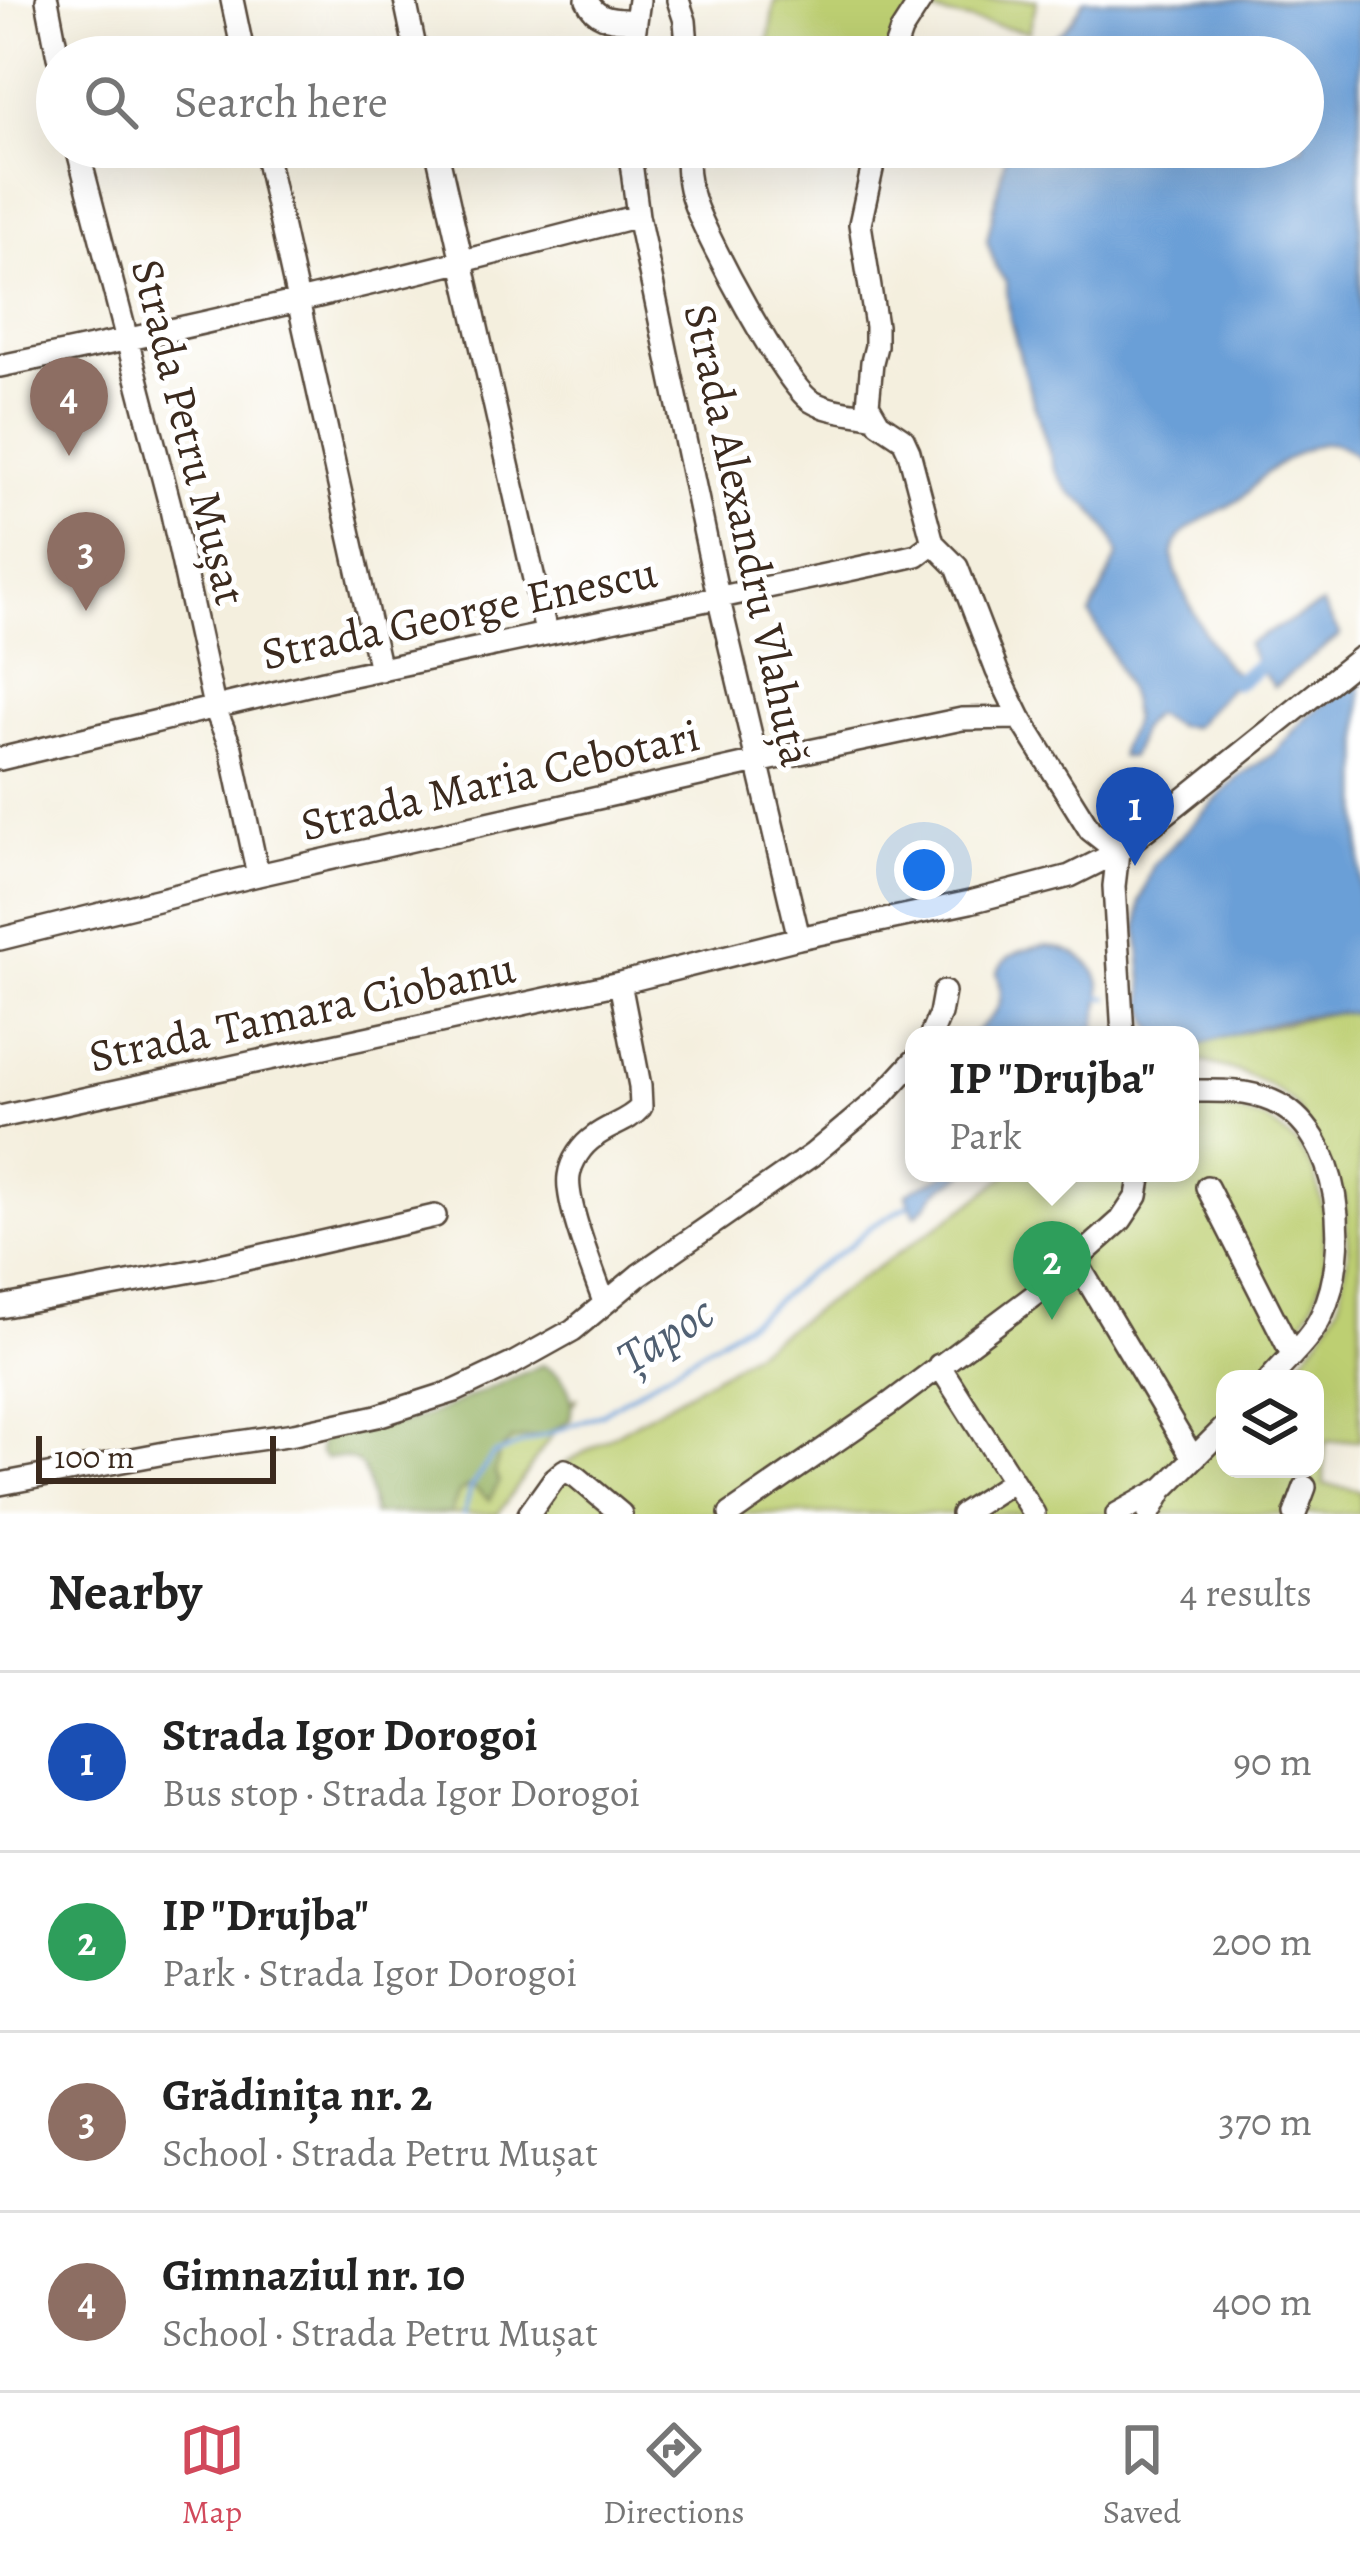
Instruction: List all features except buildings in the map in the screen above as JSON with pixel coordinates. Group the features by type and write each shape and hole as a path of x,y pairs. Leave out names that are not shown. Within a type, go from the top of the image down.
{"street":[{"path":"47,0 54,36"},
{"path":"232,0 240,36"},
{"path":"405,0 413,36"},
{"path":"587,0 601,17 638,10"},
{"path":"678,0 686,36"},
{"path":"900,36 922,0"},
{"name":"Strada Petru Mușat","path":"83,168 170,505 214,706 231,748 258,875"},
{"path":"269,168 380,670"},
{"path":"441,168 546,632"},
{"name":"Strada Аlexandru Vlahuță","path":"632,168 718,596 799,938"},
{"path":"686,168 700,219 755,321 806,399 825,408 874,417 903,439 933,543 957,567 1020,718 1090,830 1118,852 1114,886 1123,1026"},
{"path":"872,168 860,224 876,326 867,396 874,417"},
{"path":"0,366 462,262 638,216"},
{"name":"Strada George Enescu","path":"0,759 546,632 917,555 933,543"},
{"name":"Strada Tamara Ciobanu","path":"0,1117 620,983 1070,876 1118,852 1360,658"},
{"name":"Strada Maria Cebotari","path":"0,939 757,762 962,718 1020,718"},
{"path":"604,1302 568,1181 588,1142 641,1107 620,983"},
{"path":"935,1026 944,992"},
{"path":"0,1484 294,1433 413,1406 455,1391 573,1330 604,1302 812,1155 905,1071"},
{"path":"1199,1090 1244,1092 1274,1101 1302,1121 1317,1145 1337,1209 1338,1262 1322,1316 1278,1370"},
{"path":"730,1514 1010,1315 1121,1220 1137,1196 1139,1182"},
{"path":"1207,1187 1292,1354"},
{"path":"0,1307 203,1269 435,1216"},
{"path":"1076,1261 1193,1458"},
{"path":"939,1365 1034,1514"},
{"path":"1149,1514 1163,1489 1216,1436"},
{"path":"529,1514 565,1470 621,1514"},
{"path":"962,1514 1013,1481"},
{"path":"1295,1514 1305,1487"},
{"path":"1117,1514 1163,1489"}],"green space":[{"path":"775,0 1037,0 1029,32 915,9 902,36 769,36"},
{"path":"1332,1013 1360,1013 1360,1440 1325,1442 1324,1484 1360,1491 1360,1514 522,1514 552,1471 726,1370 998,1182 1199,1182 1199,1106 1267,1120 1297,1144 1315,1173 1324,1213 1325,1270 1281,1370 1216,1370 1216,1478 1324,1478 1324,1370 1292,1370 1339,1304 1348,1253 1345,1198 1297,1107 1247,1075 1199,1061 1199,1045"},
{"path":"542,1365 558,1374 567,1387 570,1420 545,1435 511,1440 499,1453 495,1474 499,1482 489,1500 471,1485 459,1492 450,1514 373,1514 367,1480 358,1464 351,1459 326,1459 320,1453 320,1433 432,1414"},
{"path":"578,1397 498,1514 411,1514 511,1440"}],"water":[{"path":"1084,0 1360,0 1360,460 1333,444 1306,449 1268,471 1247,494 1183,533 1173,553 1184,591 1217,652 1244,679 1193,727 1177,726 1154,715 1140,730 1130,757 1121,757 1132,722 1130,698 1090,615 1118,555 1112,536 1055,471 1024,372 1006,282 987,241 1003,168 1324,168 1324,36 1054,36"},
{"path":"1322,604 1340,635 1274,687 1247,644"},
{"path":"1360,678 1360,1013 1295,1018 1199,1045 1199,1026 1152,1026 1145,1005 1138,928 1140,901 1153,865 1238,777 1273,754 1306,717"},
{"path":"1030,949 1062,949 1092,968 1101,996 1096,1026 982,1026 1000,1002 997,972 1005,960"},
{"path":"952,1182 915,1215 906,1194"}],"waterway":[{"path":"1236,682 1258,667"},
{"path":"1100,997 1108,998"},
{"path":"1134,1003 1145,1005"},
{"name":"Țapoc","path":"464,1514 471,1487 493,1455 601,1414 760,1314 870,1227 909,1205"}],"place":[{"name":"Gimnaziul nr. 10","path":"69,456"},
{"name":"Grădinița nr. 2","path":"86,611"},
{"name":"Strada Igor Dorogoi","path":"1135,866"},
{"name":"IP \"Drujba\"","path":"1052,1320"}]}
